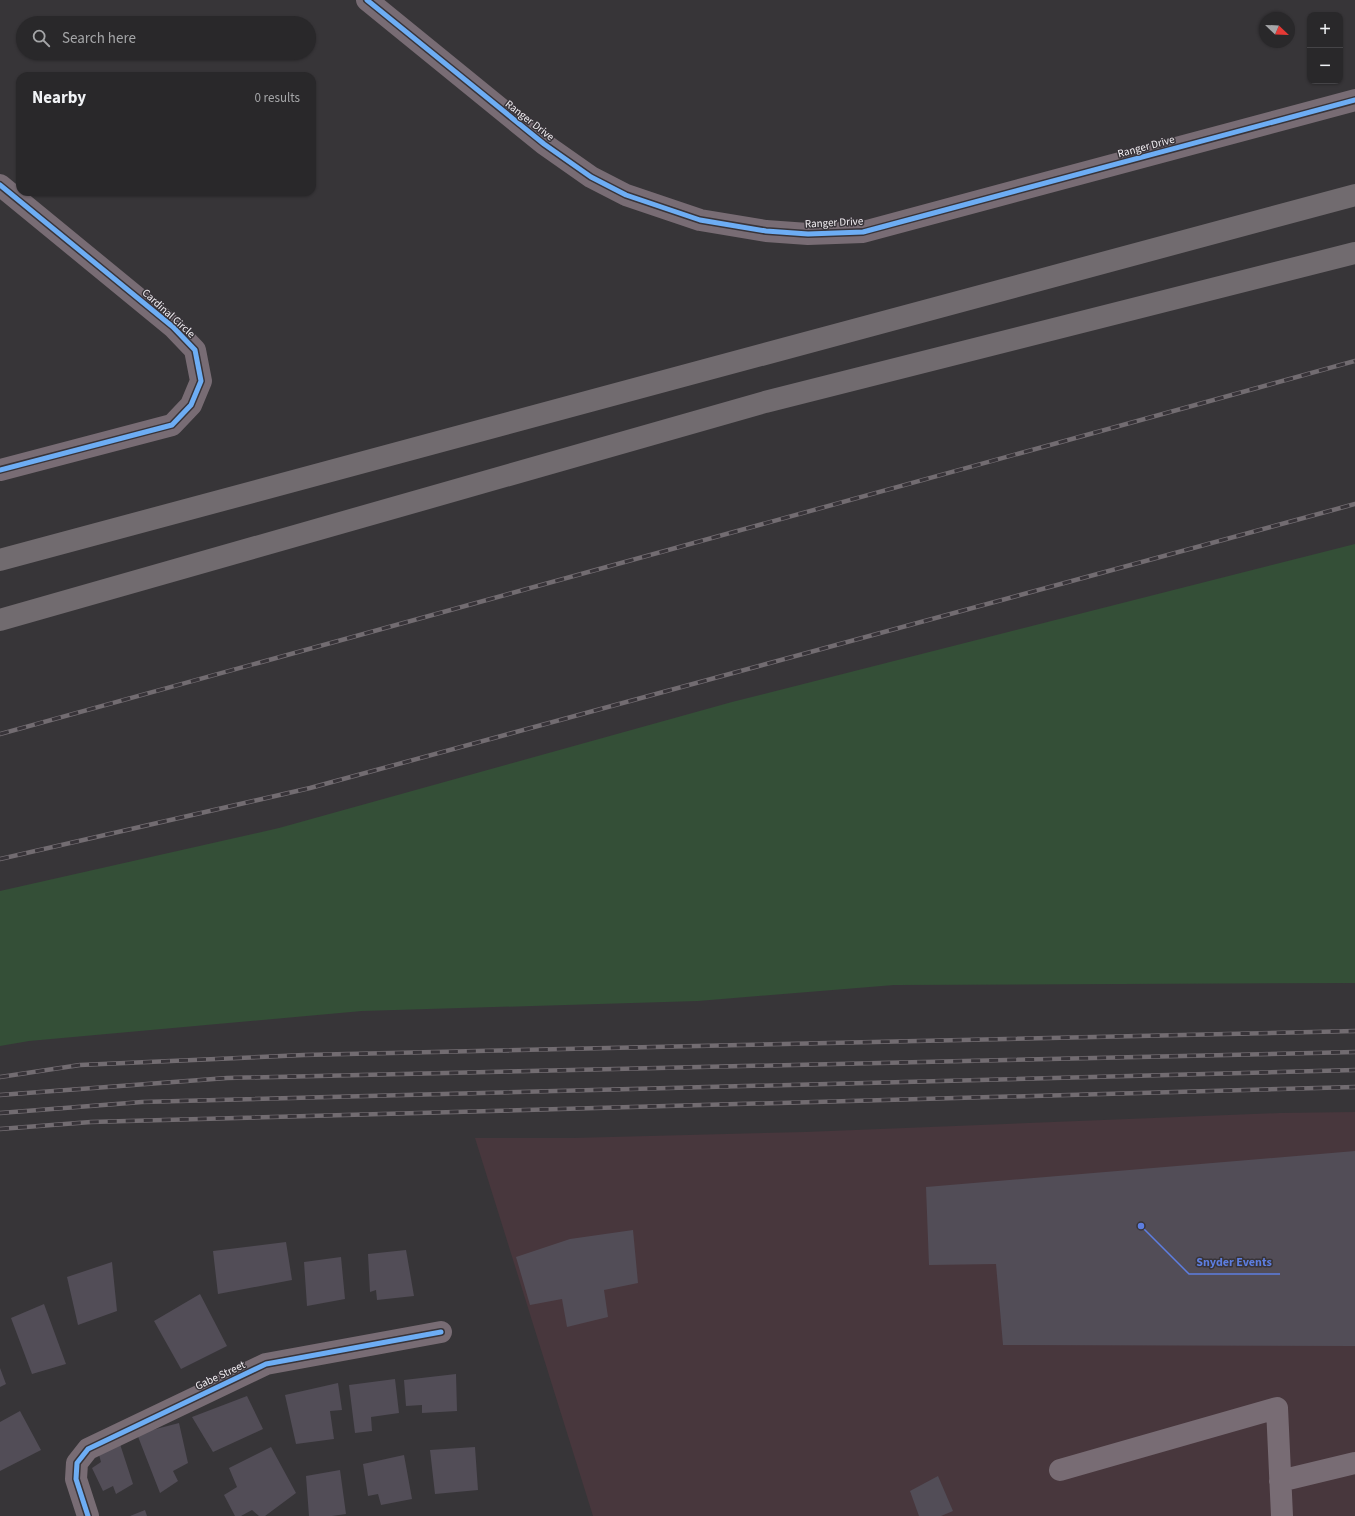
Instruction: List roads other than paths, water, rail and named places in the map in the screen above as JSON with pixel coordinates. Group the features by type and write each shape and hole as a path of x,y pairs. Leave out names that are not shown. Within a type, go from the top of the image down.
{"highway":[{"path":"0,560 1355,194"},
{"path":"0,620 765,402 1355,253"}],"street":[{"name":"Ranger Drive","path":"367,0 544,144 591,177 626,195 700,220 766,231 808,234 863,232 1355,100"},
{"name":"Cardinal Circle","path":"0,185 173,327 195,350 201,381 191,405 172,424 0,470"},
{"name":"Gabe Street","path":"88,1516 76,1480 78,1463 88,1448 266,1364 441,1332"},
{"path":"1060,1470 1277,1408 1282,1516"},
{"path":"1280,1481 1355,1463"}],"railway":[{"path":"0,734 1355,361"},
{"path":"0,859 310,788 1355,504"},
{"path":"0,1077 80,1065 304,1055 1355,1031"},
{"path":"0,1095 227,1078 1355,1052"},
{"path":"0,1113 142,1102 1355,1070"},
{"path":"0,1129 91,1122 1355,1087"}],"place":[{"name":"Snyder Events","path":"1141,1226"}]}
